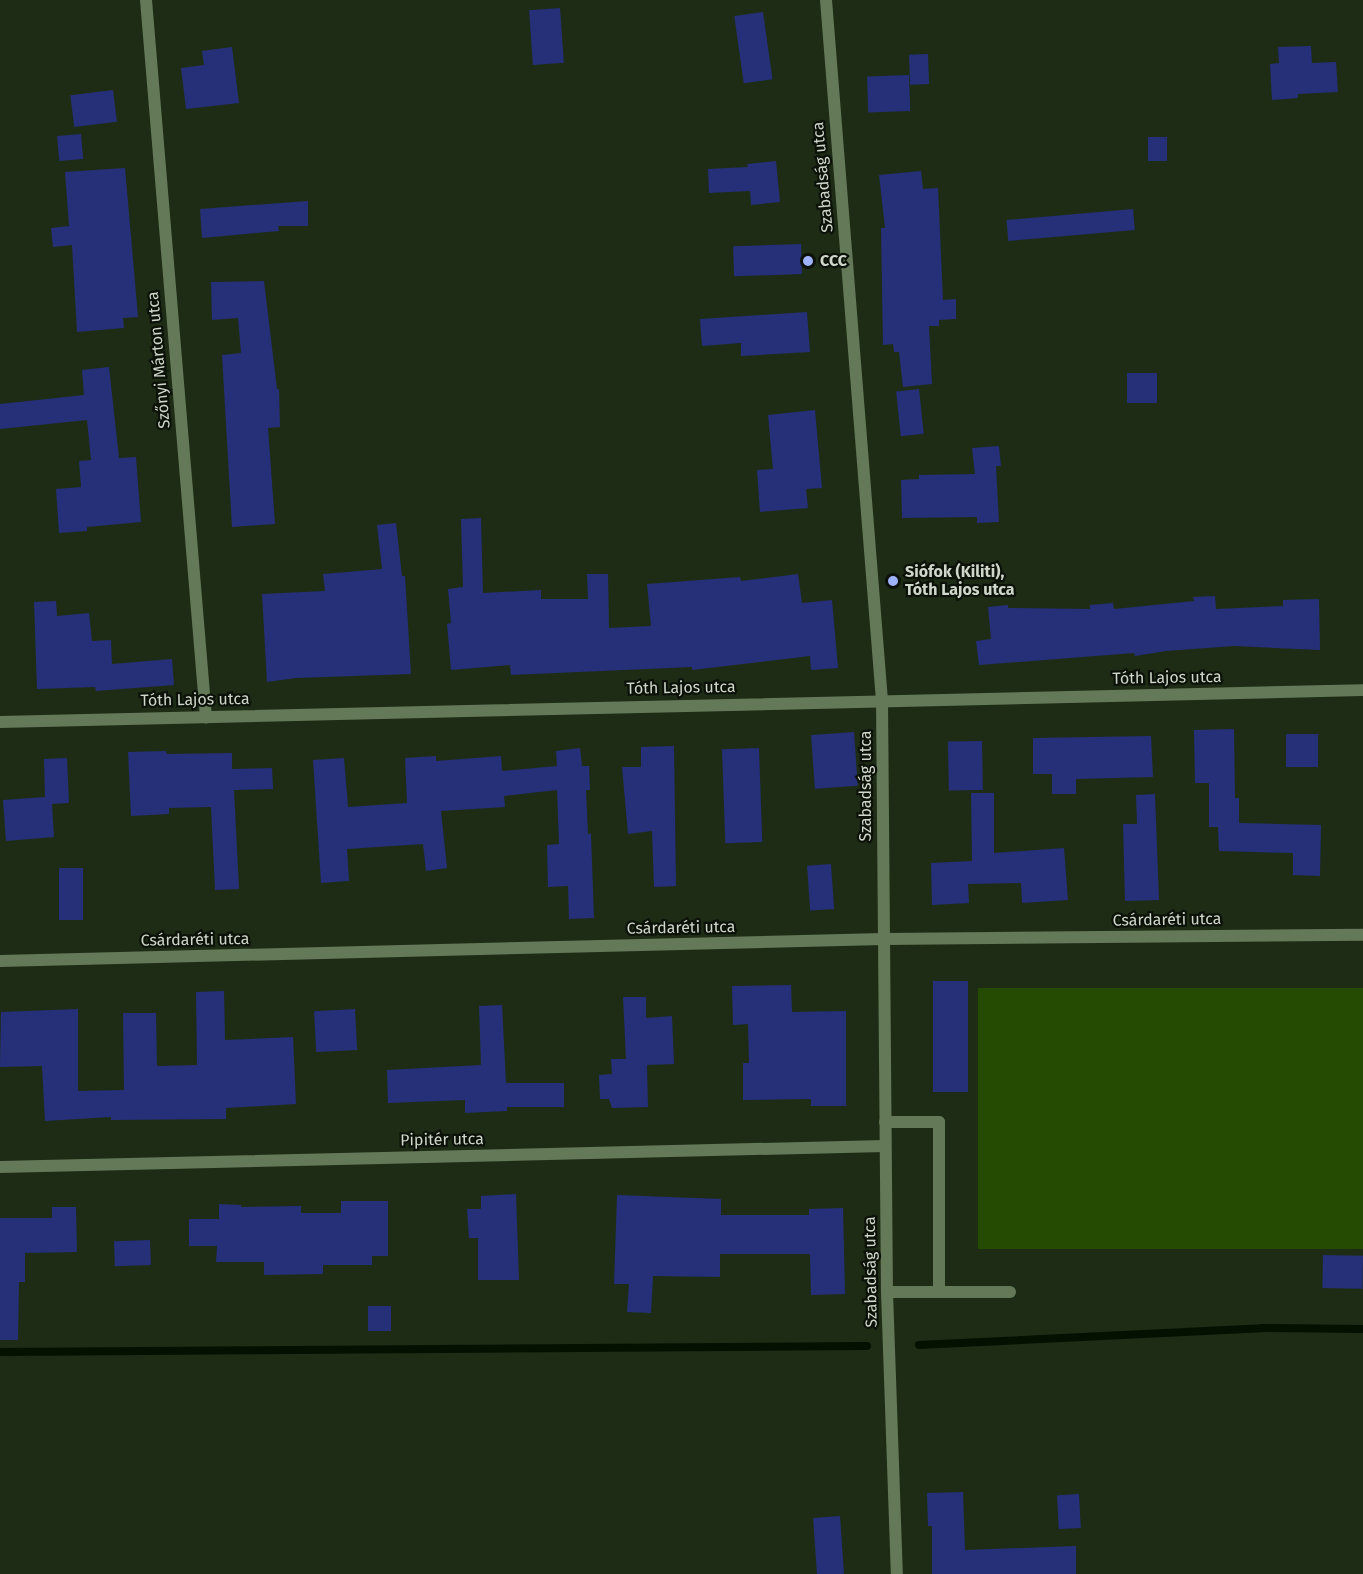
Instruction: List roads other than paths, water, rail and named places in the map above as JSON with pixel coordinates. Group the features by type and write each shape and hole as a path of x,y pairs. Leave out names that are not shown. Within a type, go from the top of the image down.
{"street":[{"name":"Szőnyi Márton utca","path":"146,0 206,717"},
{"name":"Szabadság utca","path":"826,0 882,700 887,1292 897,1574"},
{"name":"Tóth Lajos utca","path":"0,722 1363,690"},
{"name":"Csárdaréti utca","path":"0,962 883,939 1363,934"},
{"path":"885,1122 939,1122 939,1292"},
{"name":"Pipitér utca","path":"0,1167 885,1146"},
{"path":"887,1292 1010,1292"}],"waterway":[{"path":"919,1345 1262,1328 1363,1329"},
{"path":"0,1352 867,1346"}],"place":[{"name":"CCC","path":"808,261"},
{"name":"Siófok (Kiliti), Tóth Lajos utca","path":"893,581"}]}
